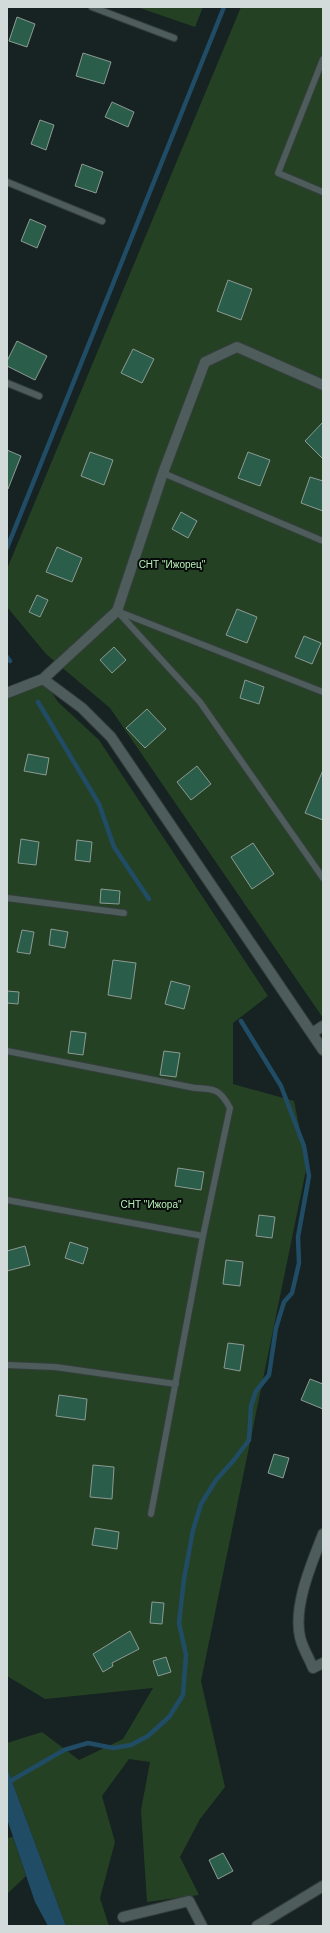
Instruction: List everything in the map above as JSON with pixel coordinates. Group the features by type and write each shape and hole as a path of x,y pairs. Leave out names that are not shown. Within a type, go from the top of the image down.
{"street":[{"path":"7,693 43,679 117,611 163,473 205,362 236,347 323,385"},
{"path":"43,679 82,708 111,737 323,1050"},
{"path":"312,1033 323,1026"},
{"path":"323,1534 310,1566 299,1617 300,1637 313,1668 323,1664"},
{"path":"257,1926 323,1886"},
{"path":"124,1917 189,1901 202,1926"}],"lane":[{"path":"92,7 174,38"},
{"path":"323,59 278,172 323,192"},
{"path":"7,182 102,221"},
{"path":"7,383 39,396"},
{"path":"163,473 323,541"},
{"path":"117,611 323,692"},
{"path":"117,611 200,702 323,878"},
{"path":"7,898 124,913"},
{"path":"7,1051 195,1088 214,1089 224,1097 230,1108 203,1236 151,1514"},
{"path":"7,1200 203,1236"},
{"path":"7,1365 56,1367 176,1384"}],"green space":[{"path":"137,7 203,7 195,27"},
{"name":"СНТ \"Ижорец\"","path":"241,7 323,7 323,1018 110,708 46,654 7,607 7,569"},
{"name":"СНТ \"Ижора\"","path":"43,679 58,702 99,740 268,996 233,1023 233,1084 294,1101 307,1165 201,1681 225,1787 200,1819 180,1857 199,1895 147,1902 141,1810 150,1762 129,1759 102,1796 115,1842 100,1898 109,1926 66,1926 7,1768 7,1743 42,1732 79,1760 123,1739 153,1688 45,1699 7,1676 7,693"},
{"path":"13,1837 26,1876 7,1894 7,1838"}],"water":[{"path":"7,1768 66,1926 48,1926 35,1902 7,1819"}],"building":[{"path":"17,17 35,24 27,47 9,41"},
{"path":"83,53 111,62 104,84 76,76"},
{"path":"112,102 134,112 128,127 105,117"},
{"path":"40,120 54,125 46,150 31,144"},
{"path":"82,164 103,172 96,193 75,186"},
{"path":"30,219 46,226 37,248 21,241"},
{"path":"228,280 252,289 241,320 217,311"},
{"path":"17,341 47,356 35,380 7,366 7,361"},
{"path":"133,349 154,359 142,383 121,373"},
{"path":"323,422 323,459 305,441"},
{"path":"7,450 21,456 8,489 7,489"},
{"path":"90,452 113,460 104,485 81,476"},
{"path":"248,452 270,460 260,486 238,478"},
{"path":"310,477 323,481 323,511 301,503"},
{"path":"181,512 197,521 188,538 172,529"},
{"path":"57,547 82,558 72,582 46,572"},
{"path":"37,595 48,600 40,617 29,612"},
{"path":"237,609 257,617 247,643 226,635"},
{"path":"304,636 321,643 312,664 295,657"},
{"path":"114,647 126,660 112,673 100,660"},
{"path":"245,680 264,687 259,704 240,698"},
{"path":"147,709 166,729 145,748 126,728"},
{"path":"28,754 49,758 46,775 24,771"},
{"path":"197,766 211,784 191,800 177,782"},
{"path":"323,770 323,820 305,813"},
{"path":"21,839 39,842 36,865 18,863"},
{"path":"77,840 92,842 90,862 75,860"},
{"path":"253,843 274,874 252,889 231,857"},
{"path":"101,889 120,891 119,904 100,903"},
{"path":"51,929 68,932 65,948 49,945"},
{"path":"22,930 34,932 30,954 17,952"},
{"path":"113,960 136,963 131,999 108,995"},
{"path":"171,981 190,986 184,1009 165,1004"},
{"path":"7,991 19,992 18,1004 7,1003"},
{"path":"71,1031 86,1033 83,1055 68,1053"},
{"path":"164,1051 180,1053 176,1077 160,1075"},
{"path":"178,1168 204,1172 201,1190 175,1186"},
{"path":"259,1215 275,1217 272,1238 256,1236"},
{"path":"70,1242 88,1248 83,1264 65,1258"},
{"path":"25,1246 30,1265 7,1271 7,1251"},
{"path":"226,1260 243,1262 240,1286 223,1284"},
{"path":"228,1343 244,1345 240,1371 224,1368"},
{"path":"310,1379 323,1384 323,1409 301,1400"},
{"path":"59,1395 87,1399 85,1420 56,1416"},
{"path":"274,1454 289,1458 283,1478 268,1473"},
{"path":"93,1465 114,1467 112,1499 90,1497"},
{"path":"95,1528 119,1532 117,1549 92,1545"},
{"path":"152,1602 164,1603 162,1624 150,1623"},
{"path":"130,1631 139,1649 112,1663 113,1666 103,1672 93,1654"},
{"path":"166,1657 171,1672 158,1676 153,1661"},
{"path":"223,1853 233,1871 218,1879 209,1860"}],"waterway":[{"path":"7,548 224,7"},
{"path":"7,657 10,661"},
{"path":"38,702 99,804 114,847 149,899"},
{"path":"7,1783 64,1750 88,1743 113,1748 131,1745 148,1736 169,1717 183,1695 186,1655 179,1623 184,1579 193,1530 201,1504 216,1480 249,1440 251,1406 256,1391 269,1375 276,1328 284,1302 292,1293 299,1263 298,1237 309,1176 304,1146 281,1086 241,1021"}]}
